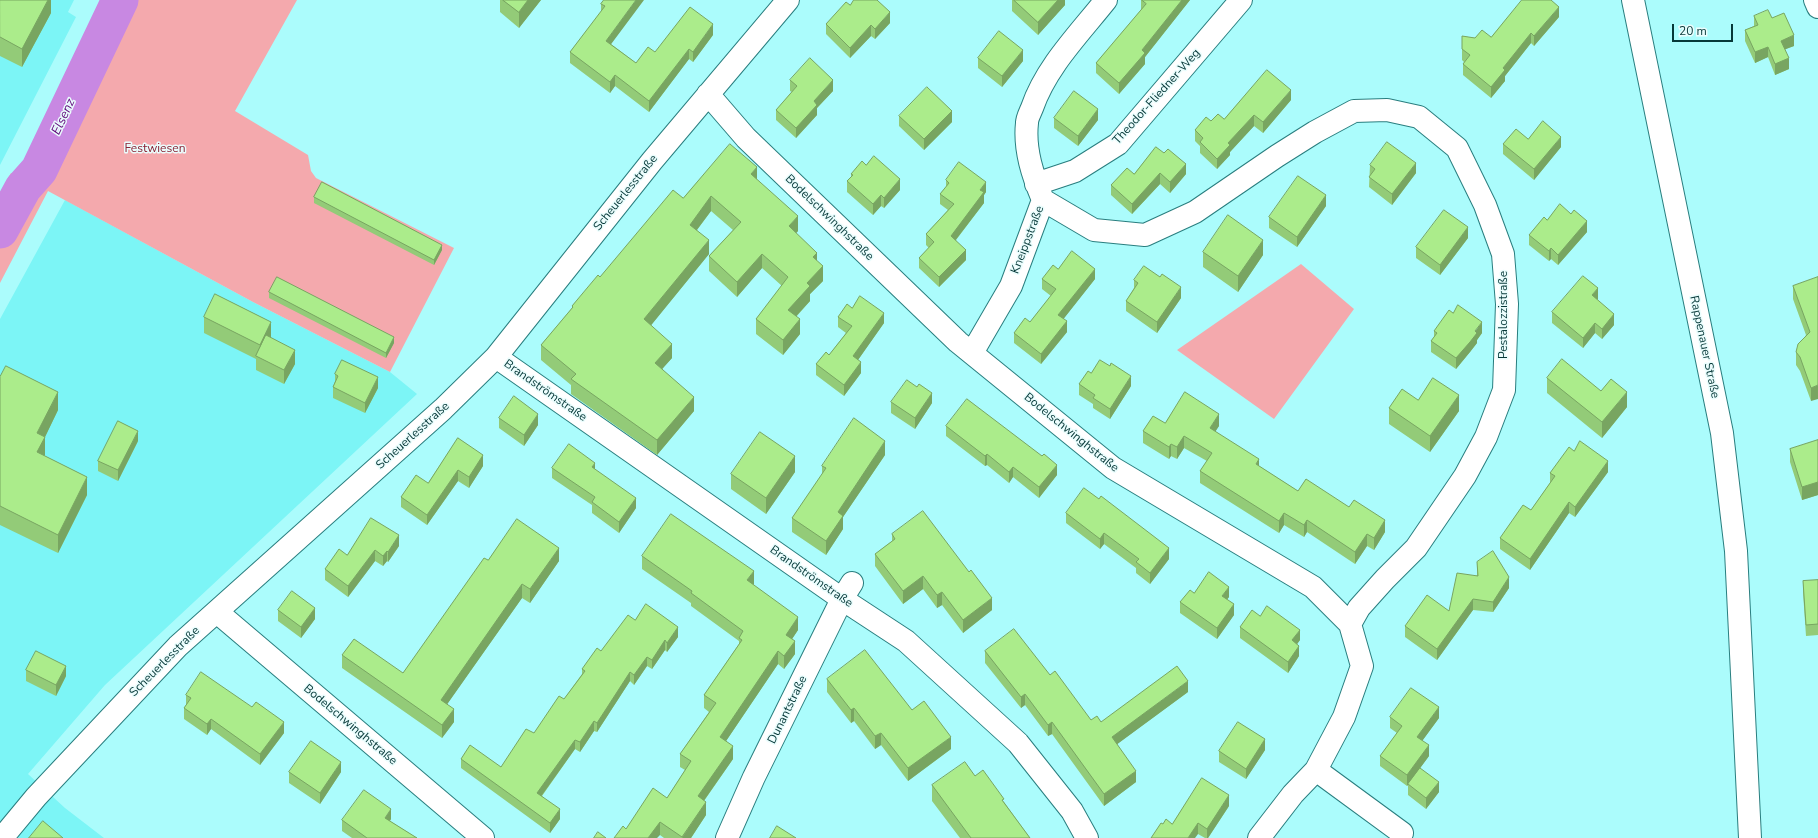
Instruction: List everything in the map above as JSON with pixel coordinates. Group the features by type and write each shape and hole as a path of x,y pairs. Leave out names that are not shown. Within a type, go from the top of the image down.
{"street":[{"name":"Scheuerlesstraße","path":"2,838 40,792 178,646 443,409 496,357 652,161 788,0"},
{"path":"1039,192 1027,151 1027,122 1037,93 1057,62 1106,0"},
{"name":"Theodor-Fliedner-Weg","path":"1039,192 1118,144 1241,0"},
{"name":"Rappenauer Straße","path":"1633,0 1722,433 1736,551 1742,699 1750,838"},
{"path":"1815,0 1818,7"},
{"name":"Bodelschwinghstraße","path":"708,94 746,138 958,342 1113,468 1313,587 1350,624 1362,666 1344,717 1316,770 1293,794 1259,838"},
{"name":"Pestalozzistraße","path":"1039,192 1094,230 1145,235 1195,212 1283,152 1315,132 1354,111 1387,110 1419,117 1457,148 1485,205 1503,254 1507,304 1504,390 1486,437 1465,476 1416,548 1384,579 1359,608 1350,624"},
{"name":"Kneippstraße","path":"972,353 1011,286 1039,192"},
{"name":"Brandströmstraße","path":"496,357 847,591 906,641 1018,743 1072,811 1087,838"},
{"name":"Dunantstraße","path":"727,838 754,778 847,591"},
{"name":"Bodelschwinghstraße","path":"217,612 483,838"},
{"path":"1316,770 1402,833"}],"shaded area":[{"path":"0,0 74,0 68,12 76,17 0,165"},
{"path":"65,200 253,302 390,372 417,394 105,685 28,774 65,808 104,838 0,838 0,319"}],"green space":[{"name":"Festwiesen","path":"100,0 297,0 235,111 308,155 311,171 316,178 454,248 390,372 253,302 48,191 0,283 0,193 11,173 38,186 113,33 92,23"},
{"path":"1301,264 1354,309 1274,419 1177,350"}],"building":[{"path":"0,0 48,0 22,49 0,37"},
{"path":"503,0 528,0 519,12"},
{"path":"604,0 636,0 606,41 636,63 648,47 655,52 690,7 713,24 693,52 689,49 649,101 615,75 610,82 570,52 605,6 601,4"},
{"path":"854,0 877,0 890,12 875,29 871,25 850,48 826,24 846,2 850,5"},
{"path":"1014,0 1058,0 1038,22"},
{"path":"1142,0 1182,0 1142,50 1145,53 1119,83 1096,63 1146,4"},
{"path":"1522,0 1551,0 1559,7 1534,36 1531,33 1503,68 1505,70 1491,87 1463,64 1470,55 1462,49 1462,36 1475,38 1482,30 1491,37"},
{"path":"1768,10 1772,18 1784,13 1794,35 1781,41 1789,58 1775,64 1768,47 1755,52 1745,30 1758,25 1754,16"},
{"path":"999,31 1023,50 1002,76 978,58"},
{"path":"810,58 833,80 814,101 817,105 796,128 776,110 797,86 790,80"},
{"path":"1267,70 1291,90 1263,122 1254,115 1228,143 1230,145 1217,159 1200,142 1203,138 1195,130 1206,117 1211,121 1218,114 1224,119"},
{"path":"927,87 952,111 924,139 899,116"},
{"path":"1074,91 1098,109 1078,136 1054,118"},
{"path":"1543,121 1561,137 1534,169 1503,144 1516,129 1528,139"},
{"path":"1387,142 1416,163 1392,194 1369,177 1375,169 1370,165"},
{"path":"730,144 757,167 751,174 798,216 789,226 817,253 813,257 823,266 807,283 810,286 788,310 800,319 783,340 756,319 788,277 762,254 737,282 709,256 741,222 711,196 690,225 709,240 644,319 672,344 655,363 694,397 657,440 571,379 576,374 541,345 598,275 600,277 673,190 683,198"},
{"path":"1156,147 1164,153 1168,149 1186,164 1170,182 1160,173 1132,204 1111,185 1127,168 1134,174"},
{"path":"874,156 900,179 884,198 881,195 873,204 847,181 862,161 866,165"},
{"path":"959,162 986,182 980,190 984,192 951,236 966,250 939,277 919,258 934,242 926,234 954,204 940,194 949,183 946,180"},
{"path":"1298,176 1326,195 1297,237 1269,217"},
{"path":"322,182 442,245 434,260 314,197"},
{"path":"1560,204 1571,214 1574,210 1587,221 1558,255 1551,248 1549,251 1529,235 1544,217 1547,220"},
{"path":"1444,210 1468,227 1440,265 1416,247"},
{"path":"1228,215 1263,240 1238,276 1203,252"},
{"path":"1072,251 1095,269 1058,315 1067,321 1041,354 1014,333 1025,318 1030,322 1056,289 1042,279 1053,265 1058,269"},
{"path":"1144,266 1160,277 1162,274 1181,287 1157,322 1126,301 1138,283 1134,280"},
{"path":"1583,276 1598,288 1592,295 1614,314 1602,329 1595,323 1583,338 1552,312"},
{"path":"277,277 394,337 386,353 269,292"},
{"path":"1818,277 1818,385 1811,388 1800,357 1796,352 1798,344 1810,332 1793,286"},
{"path":"215,294 271,322 260,345 204,317"},
{"path":"860,296 884,313 853,356 861,362 844,385 816,364 826,352 829,355 852,326 838,317 847,304 852,308"},
{"path":"1458,305 1482,322 1475,331 1477,333 1456,358 1431,341 1437,333 1434,331 1449,310 1453,313"},
{"path":"266,335 295,350 284,370 256,356"},
{"path":"1562,359 1601,391 1611,379 1627,392 1602,422 1547,378"},
{"path":"342,360 378,377 365,403 333,387 338,376 335,374"},
{"path":"1100,360 1110,366 1111,363 1131,376 1110,409 1093,398 1095,395 1079,384 1088,371 1091,373"},
{"path":"6,366 58,392 37,433 45,437 37,452 87,477 58,535 0,506 0,377"},
{"path":"1433,378 1459,395 1430,436 1389,408 1402,389 1418,400"},
{"path":"907,380 917,387 919,384 932,393 915,418 891,402"},
{"path":"1185,392 1219,414 1210,428 1259,459 1256,464 1298,491 1306,479 1349,507 1354,500 1385,520 1374,538 1367,534 1355,552 1307,520 1304,525 1284,513 1279,521 1200,471 1212,453 1184,436 1177,447 1171,444 1169,447 1143,431 1153,416 1165,423"},
{"path":"514,396 538,414 524,435 499,418"},
{"path":"967,399 1042,456 1044,454 1057,465 1039,487 1013,467 1009,472 987,454 985,456 946,426"},
{"path":"854,418 885,441 838,512 843,516 826,541 792,518 826,468 822,466"},
{"path":"118,421 138,431 118,470 98,461"},
{"path":"760,432 795,456 766,498 731,474"},
{"path":"458,438 483,455 469,477 458,470 427,515 401,497 416,475 428,483"},
{"path":"1818,440 1818,482 1802,487 1790,449"},
{"path":"1580,441 1608,461 1575,507 1569,502 1530,559 1500,538 1523,505 1531,510 1555,476 1550,473 1569,447 1574,451"},
{"path":"569,444 595,463 592,467 636,498 619,522 592,502 595,497 552,468"},
{"path":"1084,488 1099,499 1101,496 1169,548 1150,573 1136,562 1139,559 1104,533 1100,539 1066,513"},
{"path":"923,511 969,572 971,570 992,598 963,620 942,592 937,595 923,576 903,591 875,554 895,539 892,534"},
{"path":"671,514 754,571 747,580 798,617 786,635 795,641 784,656 778,651 720,737 733,746 698,796 706,802 682,837 660,822 648,838 614,838 623,826 626,829 653,788 667,798 691,761 680,754 716,703 704,695 742,640 739,638 743,631 691,593 692,591 642,556"},
{"path":"371,518 399,535 388,552 387,551 383,556 375,550 348,586 325,569 339,549 347,555"},
{"path":"517,519 559,548 530,589 522,584 441,700 454,709 442,725 342,655 354,639 403,673 484,558 488,560"},
{"path":"1493,551 1509,577 1493,602 1473,599 1437,649 1405,626 1427,595 1449,611 1457,573 1478,576 1477,562"},
{"path":"1209,572 1229,587 1222,596 1234,604 1217,628 1180,602 1190,590 1194,593"},
{"path":"1818,580 1818,624 1806,625 1803,581"},
{"path":"292,591 315,608 301,627 278,610"},
{"path":"646,604 678,627 667,643 665,640 652,660 647,657 634,675 630,672 597,723 594,721 580,742 575,740 537,793 560,809 550,823 461,759 470,745 501,767 526,729 534,733 559,696 564,699 585,671 582,669 597,648 601,651 628,615 635,620"},
{"path":"1267,606 1300,630 1292,640 1299,646 1288,662 1240,627 1252,610 1260,616"},
{"path":"1014,629 1050,675 1055,671 1091,720 1097,716 1101,722 1177,666 1188,681 1112,737 1136,771 1104,794 1052,722 1048,725 1025,694 1021,697 985,651"},
{"path":"865,650 912,710 924,701 951,737 908,768 881,733 875,736 854,708 851,710 827,679"},
{"path":"36,651 66,666 56,685 26,670"},
{"path":"201,672 252,707 256,702 284,722 260,754 211,719 207,724 184,708 191,698 186,695"},
{"path":"1411,688 1439,707 1417,737 1429,745 1407,775 1380,756 1402,726 1390,717"},
{"path":"1238,722 1265,739 1246,769 1219,751"},
{"path":"311,741 341,762 320,793 289,772"},
{"path":"965,762 975,776 983,770 1004,799 1002,800 1030,838 971,838 932,785"},
{"path":"1420,768 1439,782 1426,798 1408,784"},
{"path":"1202,778 1229,795 1207,829 1198,823 1188,838 1151,838 1161,823 1163,824 1166,819 1172,824"},
{"path":"364,790 391,809 385,818 417,838 367,838 342,820"},
{"path":"43,821 63,838 29,838"},
{"path":"777,826 796,838 770,838"},
{"path":"598,832 606,838 594,838"}],"waterway":[{"name":"Elsenz","path":"0,230 23,188 39,170 120,0"}]}
